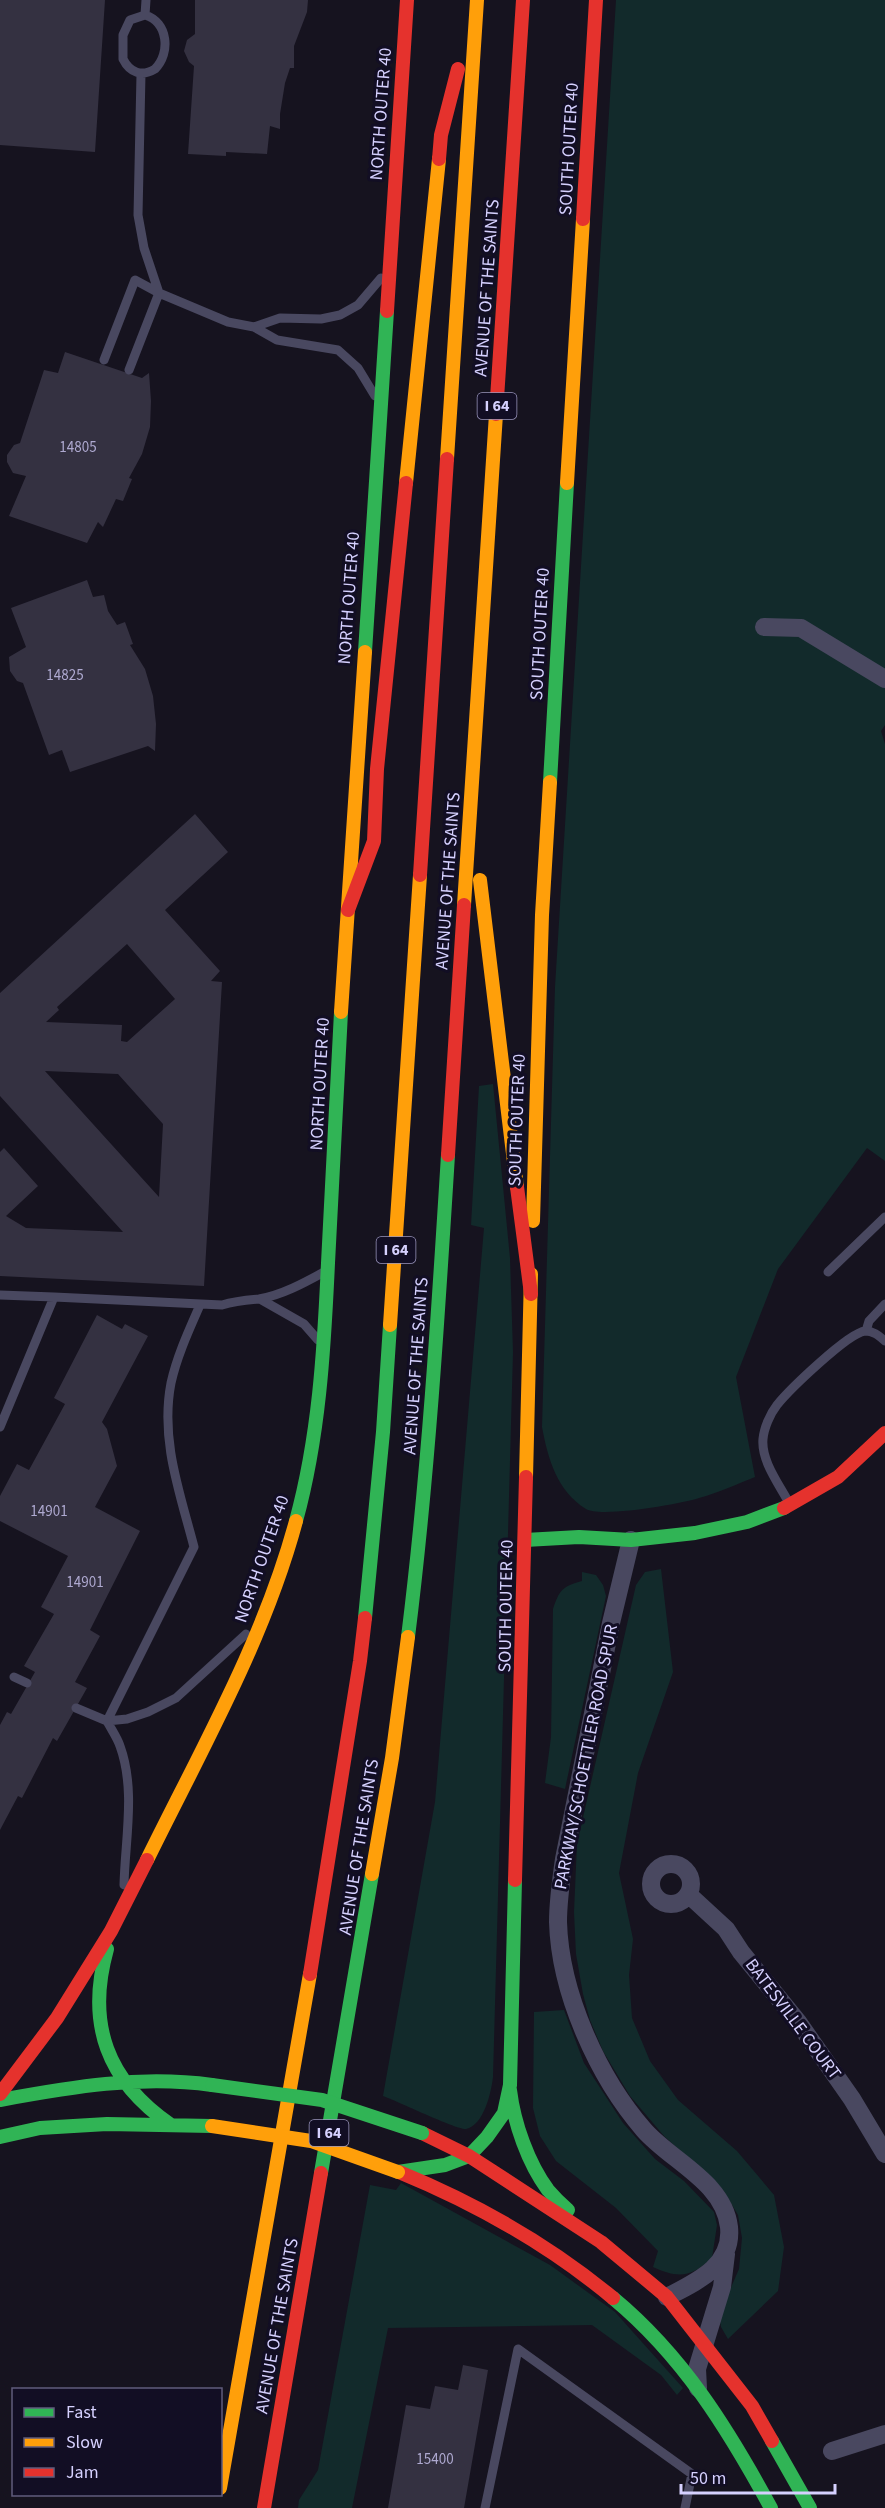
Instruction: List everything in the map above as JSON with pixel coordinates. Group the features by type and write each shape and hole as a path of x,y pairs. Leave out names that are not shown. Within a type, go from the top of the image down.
{"main road":[{"name":"NORTH OUTER 40","path":"0,2094 57,2018 111,1931 229,1695 263,1618 290,1544 307,1480 316,1427 324,1346 348,910 407,0"},
{"path":"348,910 374,841 378,757 441,135 477,0"},
{"name":"AVENUE OF THE SAINTS","path":"222,2478 325,1886 360,1661 372,1550 400,1192 477,0"},
{"name":"AVENUE OF THE SAINTS","path":"264,2508 365,1922 407,1646 434,1376 523,0"},
{"name":"SOUTH OUTER 40","path":"415,2173 469,2156 487,2137 504,2113 510,2085 542,915 596,0"},
{"path":"471,813 493,970 515,1177 531,1294"},
{"path":"525,1539 579,1537 631,1540 695,1533 747,1522 790,1505 838,1477 885,1433"},
{"path":"111,1931 99,1983 99,2016 108,2051 123,2083 171,2125"},
{"path":"0,2100 51,2091 123,2083 167,2080 212,2085 322,2100 422,2133 469,2156 593,2237 667,2297 752,2406 810,2508"},
{"path":"510,2085 511,2100 526,2147 548,2188 593,2237"},
{"path":"0,2137 40,2128 107,2124 212,2126 311,2141 398,2172 415,2173 477,2205 585,2274 625,2308 684,2369 698,2388 735,2440 771,2508"}],"street":[{"path":"764,627 801,628 885,679"},
{"name":"PARKWAY/SCHOETTLER ROAD SPUR","path":"631,1540 611,1623 564,1859 558,1924 561,1947 581,2023 606,2078 644,2131 714,2192 724,2209 729,2228 722,2287 697,2368 698,2388"},
{"name":"BATESVILLE COURT","path":"688,1894 726,1929 741,1952 798,2022 852,2099 885,2154"},
{"path":"667,2297 710,2274 723,2257 728,2243"},
{"path":"832,2451 885,2434"}],"lane":[{"path":"145,15 146,0"},
{"path":"145,15 160,23 164,30 164,55 155,69 141,74 133,71 123,59 123,35 130,20 145,15"},
{"path":"129,370 159,293 144,248 138,214 141,74"},
{"path":"254,327 280,318 321,319 340,315 358,304 389,269"},
{"path":"104,360 135,280 159,293 228,322 254,327 277,340 338,350 358,368 380,405"},
{"path":"828,1272 885,1217"},
{"path":"0,1295 222,1305 241,1299 260,1299 285,1291 329,1270"},
{"path":"0,1426 54,1297"},
{"path":"260,1299 304,1324 324,1346"},
{"path":"866,1331 869,1321 885,1304"},
{"path":"107,1721 194,1547 170,1456 168,1418 171,1383 182,1347 200,1305"},
{"path":"790,1505 764,1454 763,1438 776,1406 800,1381 855,1334 866,1331 878,1334 885,1341"},
{"path":"76,1708 107,1721 127,1719 176,1698 263,1618"},
{"path":"14,1677 27,1683"},
{"path":"107,1721 120,1746 128,1797 124,1902"},
{"path":"484,2508 518,2349 692,2474 685,2508"}],"green space":[{"path":"616,0 885,0 885,725 881,731 885,744 885,1161 867,1148 778,1269 736,1377 755,1477 690,1501 607,1512 586,1509 576,1502 561,1484 547,1451 542,1427 555,987"},
{"path":"493,1084 510,1258 513,1352 493,2077 486,2108 478,2121 466,2129 383,2096 435,1802 484,1228 471,1225 479,1086"},
{"path":"661,1569 673,1672 638,1773 619,1873 633,1939 629,1975 632,2018 650,2061 678,2100 737,2151 774,2195 784,2247 778,2291 728,2339 721,2327 719,2315 739,2269 742,2238 738,2215 723,2190 664,2136 630,2096 603,2051 590,2020 576,1954 574,1912 577,1844 636,1585 645,1572"},
{"path":"582,1572 596,1575 603,1585 606,1596 565,1789 545,1783 551,1737 553,1609 563,1590 582,1581"},
{"path":"564,2010 584,2063 623,2123 655,2159 684,2181 714,2212 717,2225 712,2258 698,2269 678,2274 653,2267 658,2251 616,2208 556,2161 540,2136 533,2108 534,2012"},
{"path":"401,2183 550,2265 615,2312 683,2388 677,2395 661,2375 592,2325 388,2328 352,2508 298,2508 299,2500 318,2470 370,2185 396,2190"}],"building":[{"path":"0,0 105,0 95,152 0,145"},
{"path":"195,0 308,0 307,12 294,46 294,68 290,68 285,83 280,129 270,126 267,154 226,152 226,156 188,154 194,66 189,62 184,51 187,40 195,34"},
{"path":"65,352 142,378 149,373 150,427 142,454 129,478 132,479 123,501 116,499 103,527 98,522 87,543 9,516 26,476 13,473 7,462 7,455 14,445 20,443 44,370 58,373"},
{"path":"87,580 93,597 104,595 108,611 117,625 125,622 133,644 130,645 145,669 153,696 156,724 155,751 148,746 70,772 62,750 49,755 23,683 17,681 10,671 9,657 26,647 11,608"},
{"path":"195,814 228,852 165,910 220,971 211,981 222,982 204,1286 0,1276 0,1152 4,1148 38,1186 6,1216 26,1228 123,1232 0,1096 0,993","holes":["127,944 175,999 127,1042 121,1041 122,1025 46,1022 59,1010 57,1007","45,1071 118,1074 163,1124 159,1197"]},
{"path":"97,1315 122,1329 125,1324 148,1336 102,1422 107,1429 117,1466 95,1507 140,1531 90,1630 100,1636 75,1682 87,1688 57,1741 53,1738 22,1798 18,1796 0,1830 0,1725 7,1712 11,1714 35,1672 24,1666 54,1614 41,1607 68,1556 0,1521 0,1496 17,1464 29,1470 65,1404 54,1398"},
{"path":"463,2365 488,2370 464,2508 388,2508 406,2405 430,2409 435,2386 458,2390"}],"traffic: fast":[{"path":"365,652 387,311"},
{"path":"550,782 567,483"},
{"path":"296,1521 310,1458 322,1361 341,1012"},
{"path":"408,1637 427,1457 448,1155"},
{"path":"365,1618 383,1432 390,1325"},
{"path":"525,1540 579,1537 631,1540 695,1533 747,1522 784,1508"},
{"path":"321,2173 372,1874"},
{"path":"398,2172 445,2165 469,2156 487,2137 504,2113 510,2085 515,1880"},
{"path":"107,1949 101,1976 99,2002 101,2026 107,2049 117,2070 131,2089 149,2108 171,2125"},
{"path":"0,2100 79,2087 132,2082 185,2082 212,2085"},
{"path":"212,2085 322,2100 422,2133"},
{"path":"510,2090 515,2116 534,2168 548,2190 568,2210"},
{"path":"0,2137 40,2128 107,2124 212,2126"},
{"path":"613,2298 661,2344 702,2395 721,2422 771,2508"},
{"path":"772,2441 810,2508"}],"traffic: slow":[{"path":"447,459 477,0"},
{"path":"406,483 439,159"},
{"path":"567,483 583,219"},
{"path":"464,905 496,414"},
{"path":"341,1012 365,652"},
{"path":"533,1221 542,915 550,782"},
{"path":"390,1325 420,875"},
{"path":"480,880 517,1187"},
{"path":"526,1477 531,1274"},
{"path":"147,1860 249,1652 283,1565 296,1521"},
{"path":"372,1874 392,1758 408,1637"},
{"path":"222,2477 310,1974"},
{"path":"212,2126 311,2141 398,2172"}],"traffic: jam":[{"path":"387,311 407,0"},
{"path":"496,414 523,0"},
{"path":"583,219 596,0"},
{"path":"439,159 441,135 458,69"},
{"path":"420,875 447,459"},
{"path":"348,910 374,841 377,769 406,483"},
{"path":"448,1155 464,905"},
{"path":"517,1187 531,1294"},
{"path":"784,1508 838,1477 885,1433"},
{"path":"515,1880 526,1477"},
{"path":"310,1974 365,1618"},
{"path":"0,2094 57,2018 111,1931 147,1860"},
{"path":"422,2133 469,2156 601,2242 667,2297 752,2406 772,2441"},
{"path":"399,2172 428,2184 511,2227 563,2260 613,2298"},
{"path":"264,2508 321,2173"}]}
